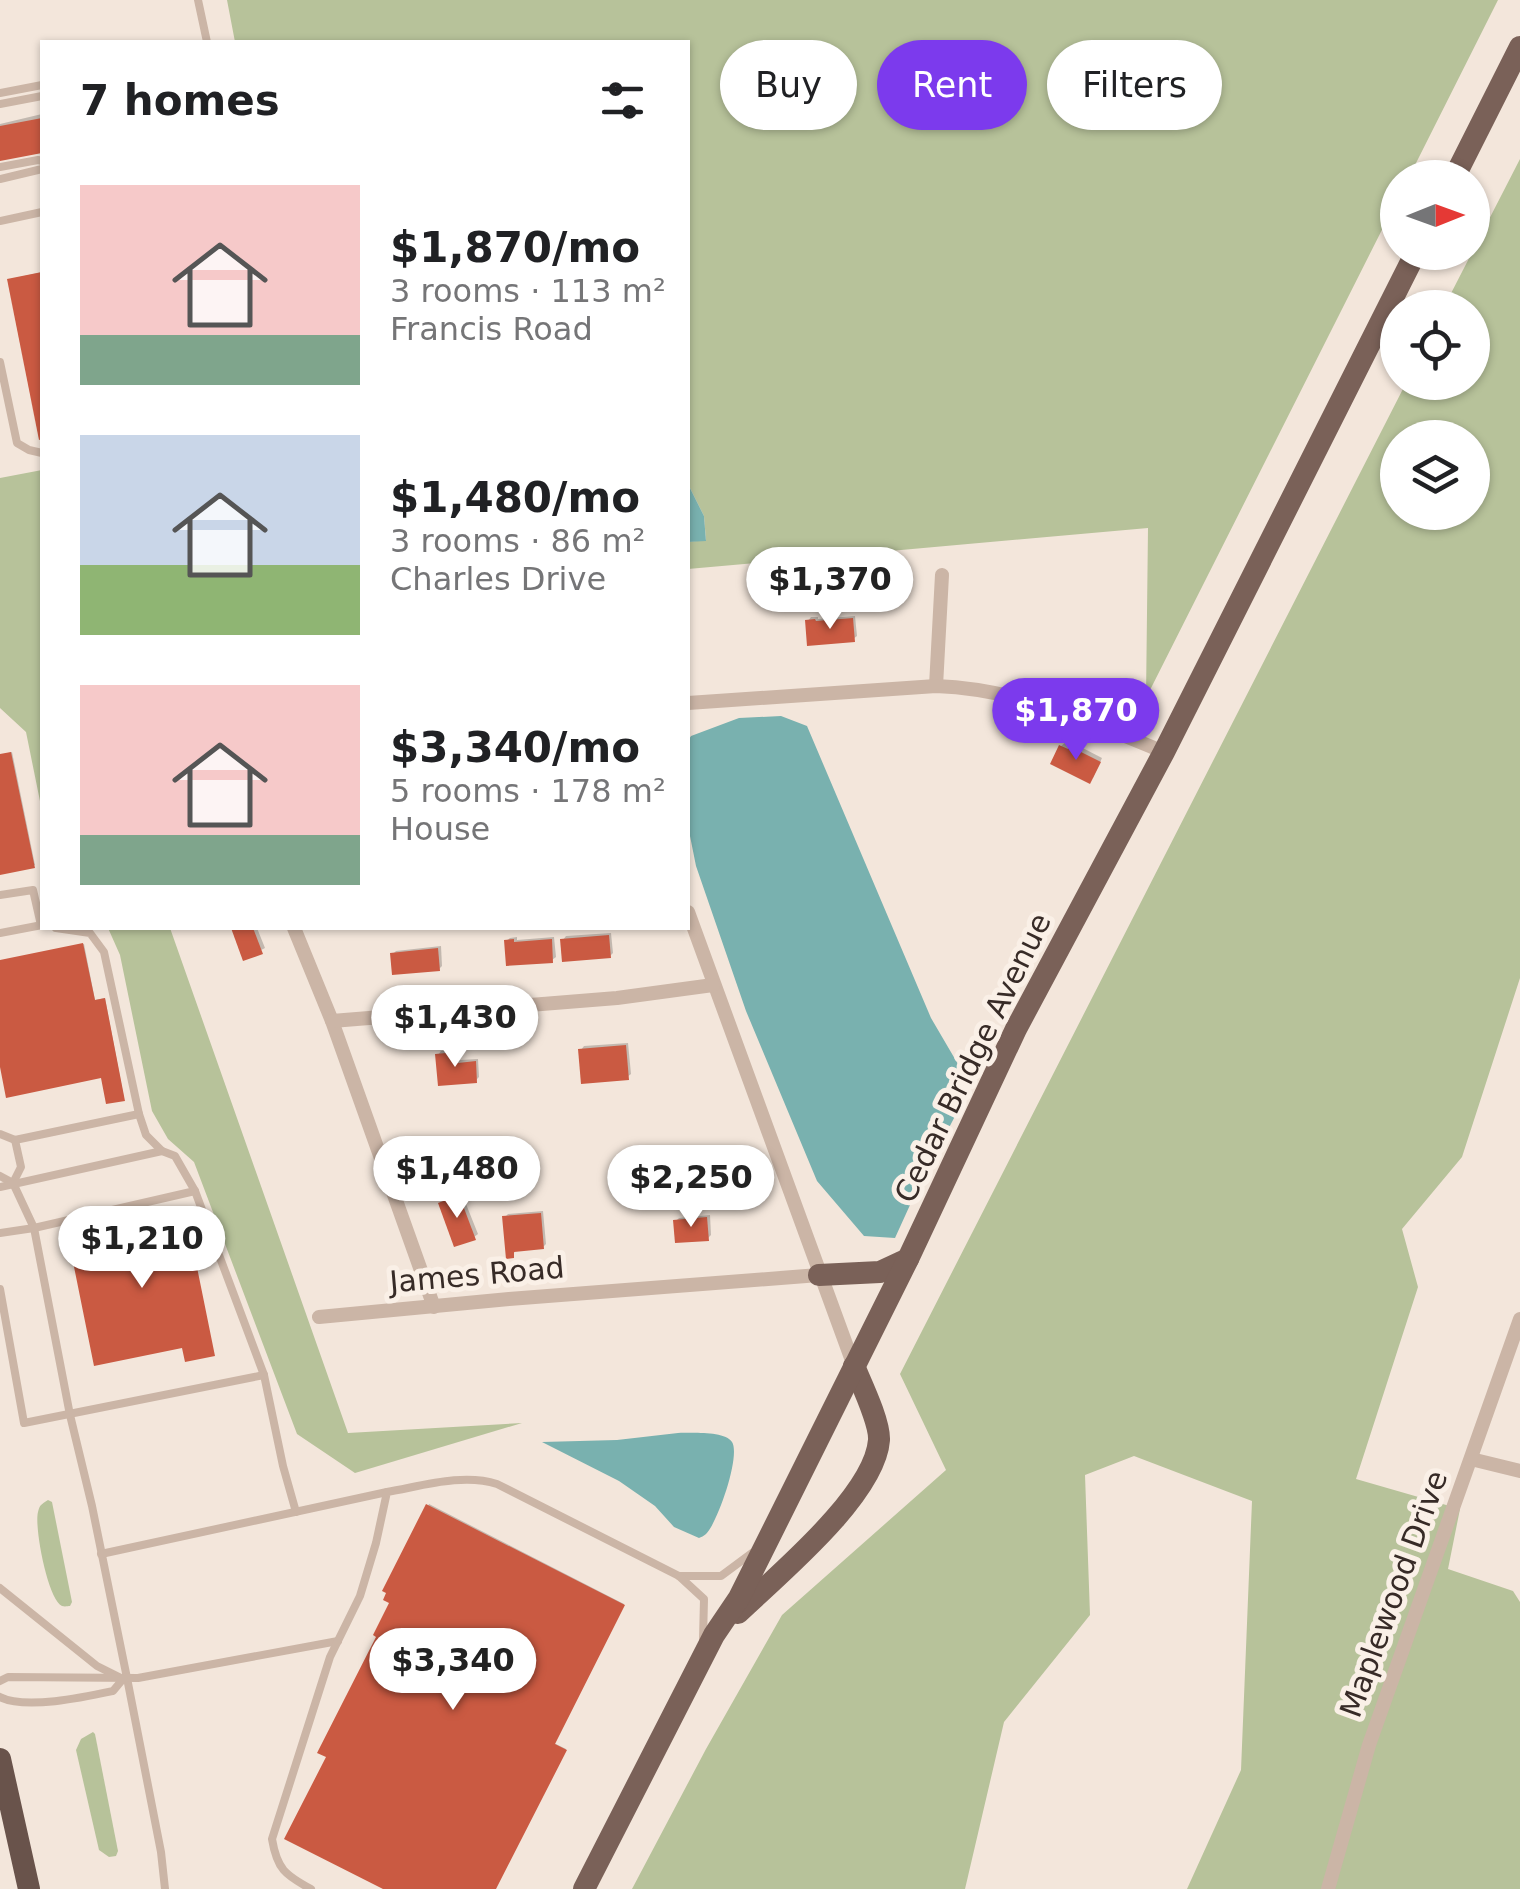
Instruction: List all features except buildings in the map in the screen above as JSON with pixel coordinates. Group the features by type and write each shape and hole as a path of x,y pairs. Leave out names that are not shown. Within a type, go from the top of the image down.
{"highway":[{"path":"0,1759 29,1889"}],"main road":[{"path":"1463,160 1520,47"},
{"name":"Cedar Bridge Avenue","path":"584,1889 714,1636 738,1598 908,1260 1016,1029 1164,752 1407,270"},
{"path":"819,1276 880,1272 908,1260"},
{"path":"714,1636 848,1506 869,1474 880,1438 854,1366"}],"street":[{"path":"936,686 942,575"},
{"path":"690,703 966,687 1068,713 1164,752"},
{"path":"690,918 854,1366"},
{"path":"295,930 332,1021 434,1307"},
{"path":"332,1021 618,998 714,985"},
{"name":"James Road","path":"319,1317 819,1276"},
{"name":"Maplewood Drive","path":"1328,1889 1369,1745 1520,1319"},
{"path":"1471,1459 1520,1471"}],"lane":[{"path":"198,0 207,40"},
{"path":"0,93 40,85"},
{"path":"0,104 40,96"},
{"path":"0,167 40,160"},
{"path":"0,179 40,170"},
{"path":"0,222 40,212"},
{"path":"0,362 18,443 40,452"},
{"path":"0,895 33,890 40,917"},
{"path":"0,933 40,925"},
{"path":"70,930 90,933 104,952 139,1114 146,1134 162,1150 176,1156 195,1191 264,1375 296,1512"},
{"path":"0,1134 15,1140 139,1114"},
{"path":"13,1184 22,1166 15,1140"},
{"path":"0,1186 162,1150"},
{"path":"0,1176 13,1184 34,1228 161,1852 165,1889"},
{"path":"0,1234 195,1191"},
{"path":"0,1289 24,1423 264,1375"},
{"path":"101,1554 386,1492 483,1480 679,1576 704,1599 703,1660"},
{"path":"311,1889 289,1878 275,1861 272,1840 326,1670 360,1596 386,1492"},
{"path":"679,1576 721,1576 766,1542"},
{"path":"0,1588 97,1666 125,1678"},
{"path":"0,1682 8,1677 125,1678 338,1641"},
{"path":"0,1697 10,1702 72,1699 113,1691 125,1678"}],"green space":[{"path":"227,0 1498,0 1418,160 1380,160 1380,234 1146,698 1148,528 690,569 690,542 706,540 704,516 690,488 690,40 235,40"},
{"path":"1520,159 1520,978 1462,1157 1402,1229 1418,1287 1356,1479 1460,1509 1448,1569 1513,1591 1520,1602 1520,1889 1187,1889 1241,1770 1252,1501 1134,1456 1085,1475 1090,1615 1004,1722 965,1889 632,1889 782,1615 946,1470 900,1374 1380,434 1380,530 1490,530 1490,420 1387,420 1397,400 1490,400 1490,290 1453,290 1463,270 1490,270 1490,217"},
{"path":"40,470 40,801 26,732 0,708 0,478"},
{"path":"109,930 171,930 348,1433 522,1423 355,1473 297,1434 194,1162 168,1139 152,1111 120,955"},
{"path":"48,1500 52,1502 70,1606 57,1601 43,1562 37,1520 39,1507"},
{"path":"93,1732 116,1856 109,1857 99,1850 76,1750 81,1739"}],"water":[{"path":"690,488 704,516 706,541 690,542"},
{"path":"781,716 807,726 931,1018 962,1071 966,1095 940,1145 925,1160 895,1238 864,1236 817,1181 746,1011 696,866 690,836 690,738 739,718"},
{"path":"678,1433 722,1436 732,1442 734,1450 721,1504 711,1528 699,1538 674,1527 655,1506 619,1481 542,1442 617,1440"}]}
